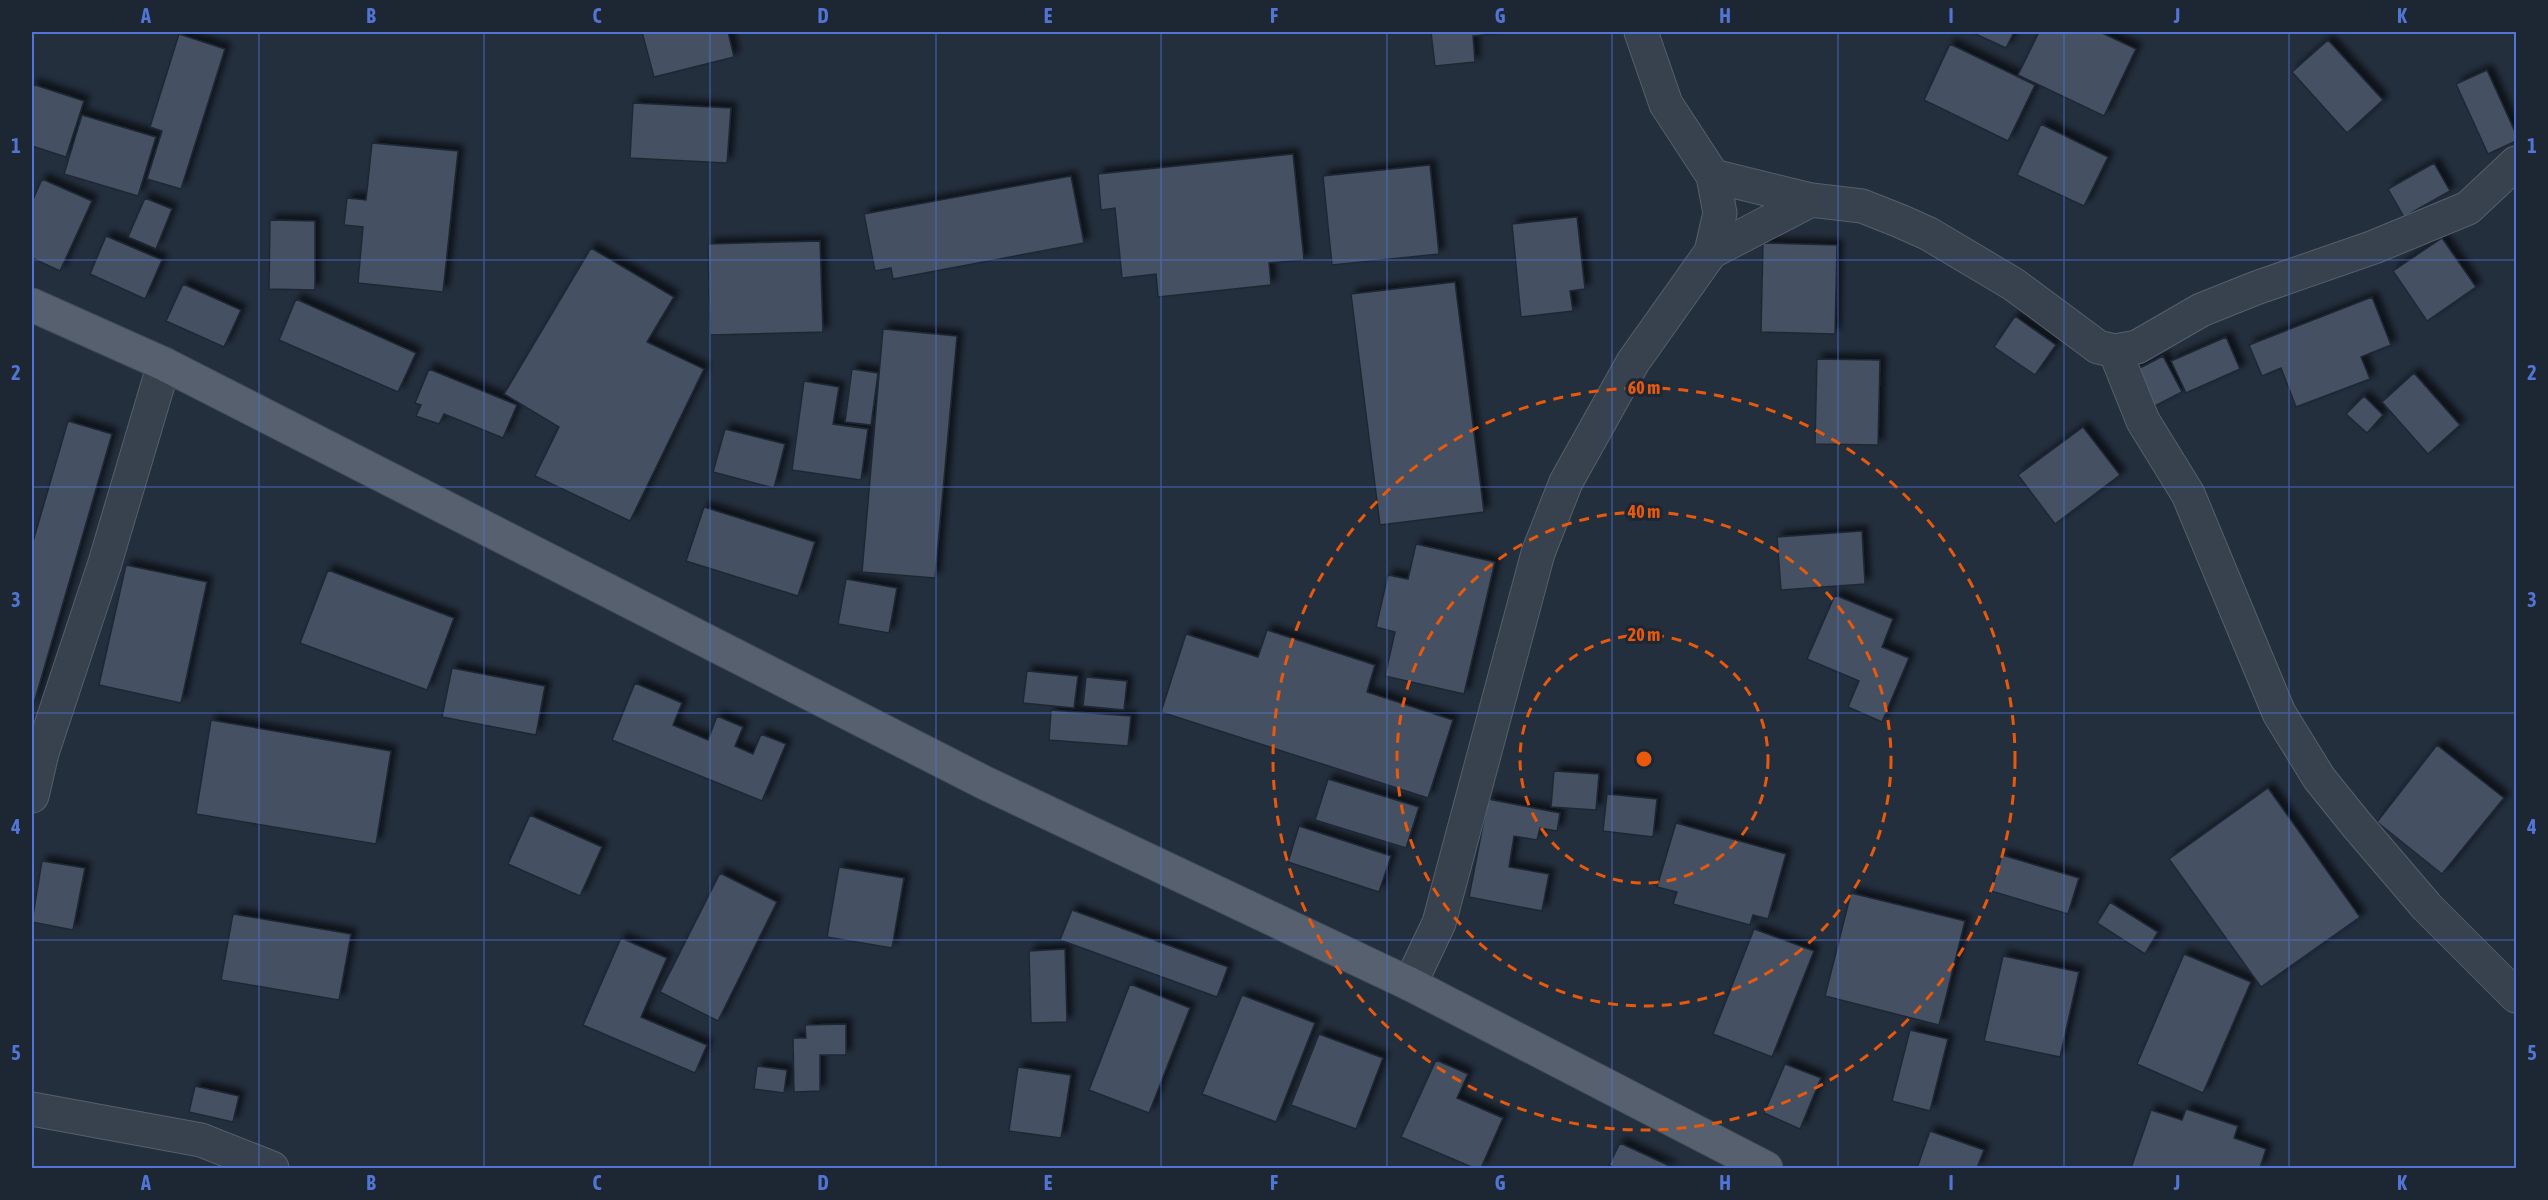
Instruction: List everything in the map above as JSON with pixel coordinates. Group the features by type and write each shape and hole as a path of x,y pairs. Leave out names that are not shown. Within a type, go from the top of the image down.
{"main road":[{"path":"32,304 164,364 985,783 1410,984 1766,1168"}],"street":[{"path":"1410,984 1439,923 1538,553 1566,482 1634,362 1712,252 1720,213 1713,176 1666,104 1641,32"},
{"path":"1713,176 1811,200 1862,206 1929,234 2013,284 2098,346 2115,351 2137,347 2201,310 2374,247 2468,208 2517,163"},
{"path":"1712,252 1811,200"},
{"path":"2115,351 2143,421 2188,494 2249,644 2279,713 2290,732 2319,778 2405,882 2427,907 2517,996"},
{"path":"32,796 42,753 104,566 164,364"},
{"path":"32,1109 201,1140 273,1168"}],"building":[{"path":"642,32 728,32 734,57 654,77"},
{"path":"1431,32 1516,32 1473,36 1475,62 1435,66"},
{"path":"1971,32 2014,32 2006,48"},
{"path":"2039,32 2100,32 2136,49 2104,116 2018,75"},
{"path":"179,34 225,49 181,189 147,179 162,131 150,127"},
{"path":"2328,40 2383,100 2347,133 2292,72"},
{"path":"1950,44 2035,85 2008,141 1924,100"},
{"path":"2487,70 2516,134 2516,141 2488,154 2456,84"},
{"path":"32,84 84,101 66,157 32,146"},
{"path":"633,103 731,108 727,163 630,158"},
{"path":"82,115 156,137 138,196 64,174"},
{"path":"2041,124 2108,157 2084,206 2017,175"},
{"path":"372,143 458,151 443,292 358,283 363,227 344,225 347,198 366,200"},
{"path":"1293,154 1304,260 1269,263 1271,285 1158,297 1156,274 1122,278 1115,208 1101,210 1098,174"},
{"path":"2434,163 2450,191 2404,217 2388,189"},
{"path":"1430,165 1439,254 1332,265 1323,176"},
{"path":"1071,176 1084,243 893,279 891,268 875,271 864,214"},
{"path":"42,179 92,201 60,271 32,258 32,202"},
{"path":"145,198 172,209 156,249 128,237"},
{"path":"1577,217 1585,289 1570,291 1573,311 1521,317 1512,224"},
{"path":"270,220 315,221 315,290 269,289"},
{"path":"106,236 162,260 145,299 90,274"},
{"path":"2442,238 2476,287 2427,321 2393,271"},
{"path":"820,241 823,332 710,335 708,244"},
{"path":"1763,243 1837,245 1835,334 1761,332"},
{"path":"591,248 674,297 647,342 704,369 630,521 535,476 559,427 504,394"},
{"path":"1455,282 1484,512 1380,525 1351,294"},
{"path":"183,284 241,310 224,347 166,321"},
{"path":"2372,297 2391,345 2361,357 2370,379 2296,407 2281,368 2262,376 2249,345"},
{"path":"296,299 416,353 398,392 279,340"},
{"path":"2015,316 2056,345 2035,375 1994,347"},
{"path":"883,329 957,336 935,578 862,572"},
{"path":"2226,337 2240,369 2186,393 2171,361"},
{"path":"2163,356 2182,392 2149,409 2130,373"},
{"path":"1817,359 1880,360 1878,445 1815,444"},
{"path":"429,369 517,405 503,438 444,414 439,424 416,416 421,405 415,403"},
{"path":"852,369 878,373 871,425 845,422"},
{"path":"2414,373 2460,425 2428,454 2382,402"},
{"path":"804,381 839,387 833,424 868,429 861,480 792,470"},
{"path":"2364,396 2383,415 2367,433 2346,414"},
{"path":"68,421 112,434 32,710 32,545"},
{"path":"2083,427 2120,475 2055,524 2018,475"},
{"path":"725,429 785,444 774,488 713,472"},
{"path":"704,507 815,542 798,596 686,561"},
{"path":"1862,531 1865,584 1781,590 1777,537"},
{"path":"1416,544 1495,562 1464,694 1385,676 1395,632 1376,627 1388,575 1408,579"},
{"path":"126,565 207,582 181,703 99,685"},
{"path":"328,570 454,618 427,690 300,643"},
{"path":"846,579 897,588 889,633 838,624"},
{"path":"1835,595 1893,619 1882,647 1909,658 1882,722 1848,707 1859,681 1807,659"},
{"path":"1267,630 1375,665 1367,692 1453,720 1428,798 1161,712 1186,634 1258,657"},
{"path":"452,668 545,686 536,735 442,717"},
{"path":"1027,671 1078,676 1074,708 1023,703"},
{"path":"1086,677 1127,681 1124,710 1083,706"},
{"path":"635,683 682,703 673,725 708,740 717,716 743,727 735,746 753,754 761,734 786,744 762,801 612,740"},
{"path":"1051,710 1131,716 1128,746 1049,740"},
{"path":"211,720 391,751 376,844 196,814"},
{"path":"2437,745 2504,798 2442,874 2377,822"},
{"path":"1554,771 1599,774 1596,810 1551,807"},
{"path":"1328,779 1419,807 1406,848 1315,820"},
{"path":"2268,788 2360,917 2261,987 2169,859"},
{"path":"1607,794 1657,799 1653,837 1603,831"},
{"path":"1488,799 1560,813 1557,831 1540,828 1537,840 1514,836 1509,867 1549,874 1542,911 1469,897"},
{"path":"530,815 602,847 580,896 508,864"},
{"path":"1676,823 1786,854 1768,919 1753,915 1750,925 1673,904 1677,892 1657,887"},
{"path":"1299,826 1391,856 1379,892 1288,862"},
{"path":"2002,855 2079,878 2068,914 1991,891"},
{"path":"42,861 85,868 73,930 32,922"},
{"path":"839,867 904,878 892,948 827,937"},
{"path":"720,873 777,902 718,1021 660,992"},
{"path":"1851,893 1965,921 1939,1025 1825,996"},
{"path":"2110,902 2158,932 2145,954 2097,923"},
{"path":"1072,910 1228,967 1217,997 1060,940"},
{"path":"233,914 351,934 339,1000 221,980"},
{"path":"1754,929 1814,951 1772,1057 1713,1034"},
{"path":"621,938 667,958 641,1017 707,1045 695,1073 583,1025"},
{"path":"1065,949 1067,1022 1031,1023 1029,951"},
{"path":"2184,954 2251,982 2203,1093 2137,1064"},
{"path":"2003,956 2079,972 2060,1057 1984,1041"},
{"path":"1130,984 1190,1008 1149,1113 1089,1090"},
{"path":"1242,995 1315,1023 1276,1122 1202,1094"},
{"path":"846,1024 846,1055 820,1055 820,1091 794,1092 793,1038 806,1038 805,1025"},
{"path":"1910,1030 1948,1039 1930,1111 1892,1101"},
{"path":"1319,1034 1383,1058 1356,1129 1291,1105"},
{"path":"1436,1060 1468,1074 1457,1098 1503,1118 1481,1168 1474,1168 1401,1137"},
{"path":"1785,1064 1821,1078 1800,1129 1764,1113"},
{"path":"757,1066 787,1070 784,1093 754,1089"},
{"path":"1018,1067 1071,1075 1061,1138 1009,1131"},
{"path":"195,1086 239,1096 233,1122 189,1112"},
{"path":"2186,1109 2238,1126 2234,1138 2266,1149 2260,1168 2131,1168 2151,1110 2182,1120"},
{"path":"1930,1131 1984,1150 1977,1168 1917,1168"},
{"path":"1620,1143 1672,1167 1616,1168 1609,1165"}]}
